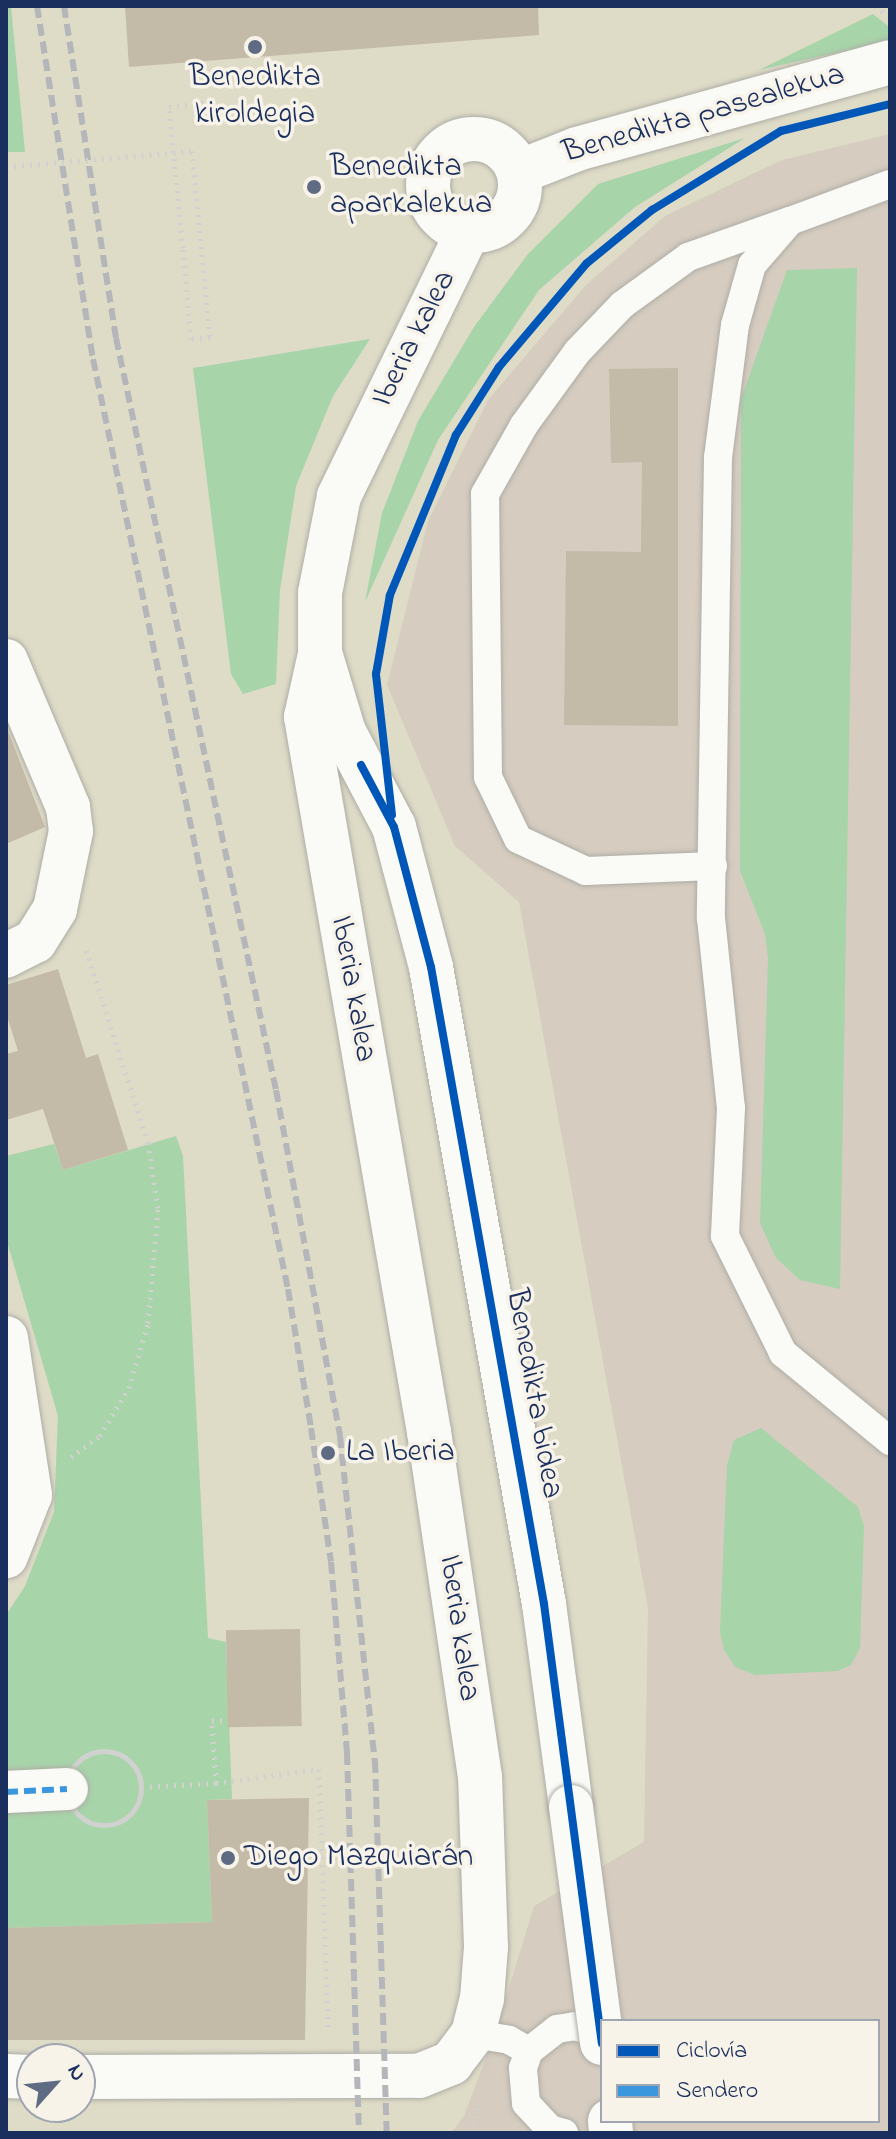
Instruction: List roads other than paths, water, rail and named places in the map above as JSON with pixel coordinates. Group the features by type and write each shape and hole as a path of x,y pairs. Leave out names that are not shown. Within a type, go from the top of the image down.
{"street":[{"name":"Benedikta pasealekua","path":"519,172 591,145 890,62"},
{"path":"489,140 513,158 519,172 521,188 509,216 497,226 468,232 450,225 430,202 427,187 436,159 459,141 489,140"},
{"name":"Iberia kalea","path":"96,2077 328,2079 419,2076 451,2063 473,2034 482,1999 486,1947 480,1777 397,1238 321,821 306,717 320,654 320,593 339,496 468,232"},
{"name":"Benedikta bidea","path":"320,654 344,732 394,827 431,967 531,1525 600,2028"},
{"path":"6,661 68,807 71,831 64,879 55,909 35,941 6,956"},
{"name":"Iberia kalea","path":"321,821 327,792 341,767 361,765"},
{"path":"6,1338 30,1495 6,1556"},
{"path":"6,1792 67,1789"}],"lane":[{"path":"713,866 586,871 518,839 488,777 485,494 524,425 577,352 622,305 688,257 890,184"},
{"path":"790,221 752,265 735,325 718,457 711,918 731,1108 725,1236 783,1353 890,1441"},
{"path":"564,2133 550,2129 526,2103 521,2086 529,2051 557,2029 575,2026 600,2033"},
{"path":"473,2034 509,2040 529,2051"},
{"path":"589,2133 607,2123"}],"railway":[{"path":"37,6 93,359 288,1289 311,1428 331,1562 347,1753 359,2133"},
{"path":"64,6 116,338 276,1090 340,1436 375,1761 387,2133"}],"place":[{"name":"Benedikta kiroldegia","path":"255,47"},
{"name":"Benedikta aparkalekua","path":"314,187"},
{"name":"La Iberia","path":"328,1453"},
{"name":"Diego Mazquiarán","path":"228,1858"}]}
